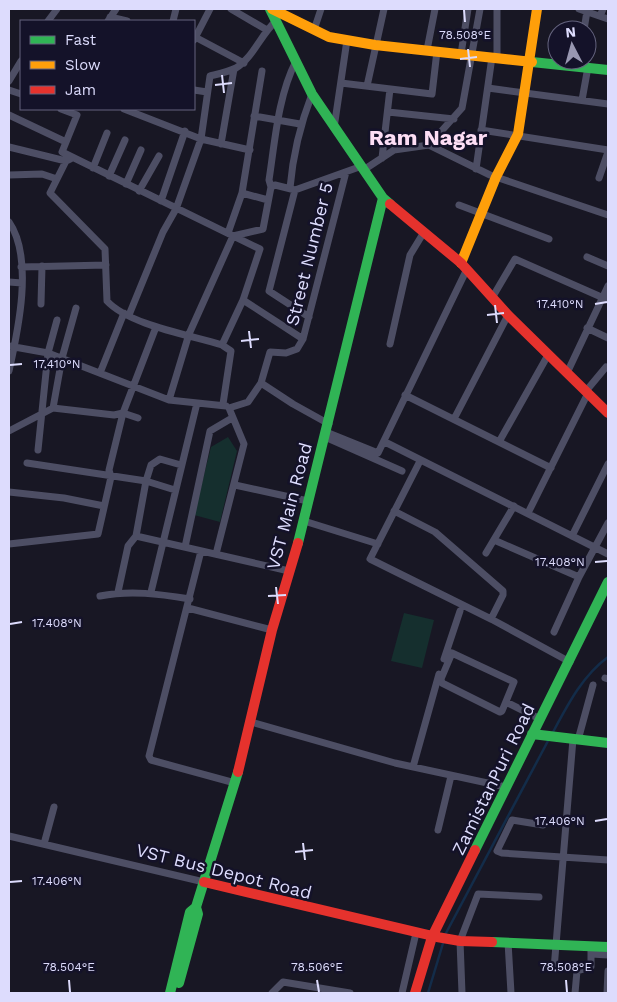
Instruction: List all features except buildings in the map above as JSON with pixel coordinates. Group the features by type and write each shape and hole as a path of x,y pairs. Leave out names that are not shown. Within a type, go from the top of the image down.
{"street":[{"path":"49,20 57,9"},
{"path":"109,19 116,9"},
{"path":"195,37 210,9"},
{"path":"231,9 267,30"},
{"path":"271,9 312,94 383,198 464,267 548,355 607,409"},
{"path":"271,9 329,37 375,45 547,62"},
{"path":"314,30 321,9"},
{"path":"367,86 384,9"},
{"path":"341,83 432,94 432,50 435,9"},
{"path":"429,145 462,108 468,9"},
{"path":"466,54 480,9"},
{"path":"476,170 494,58 497,9"},
{"path":"327,431 374,453 378,453 385,442 405,394 464,267 481,214 496,177 518,134 537,9"},
{"path":"600,16 603,9"},
{"path":"583,10 608,19"},
{"path":"100,373 163,232 176,209 201,139 210,76 234,69 244,63 267,30 276,21"},
{"path":"195,39 244,63"},
{"path":"334,128 348,40"},
{"path":"230,235 263,229 271,187 269,180 279,120 288,80 296,61"},
{"path":"9,81 20,63"},
{"path":"221,144 234,69"},
{"path":"582,100 583,70"},
{"path":"169,400 189,334 230,235 242,193 262,71"},
{"path":"488,88 608,104"},
{"path":"382,158 390,89"},
{"path":"195,90 207,92"},
{"path":"309,317 269,291 292,189 293,153 300,124 312,94"},
{"path":"64,110 77,115 62,152 69,160"},
{"path":"138,112 201,139 250,150"},
{"path":"388,112 454,118"},
{"path":"9,115 66,142"},
{"path":"254,116 300,124"},
{"path":"481,130 518,134 608,151 599,178"},
{"path":"161,201 185,131"},
{"path":"93,168 107,133"},
{"path":"109,176 125,140"},
{"path":"271,187 275,185 292,189 363,167 394,150 429,145 476,170 608,215"},
{"path":"9,147 69,160 93,168 260,249 243,300 222,344"},
{"path":"126,184 141,150"},
{"path":"139,191 159,156"},
{"path":"69,160 57,179 51,194 104,249 107,301 127,314 156,327 222,344 231,351 226,406 244,444 216,554"},
{"name":"Street Number 5","path":"226,406 248,402 261,383 270,352 286,353 297,349 303,339 329,231 346,172"},
{"path":"9,175 42,174 57,179"},
{"path":"242,193 268,200"},
{"name":"VST Main Road","path":"170,993 190,912 196,907 234,783 272,630 304,521 327,431 383,198"},
{"path":"459,205 549,239"},
{"path":"9,222 18,249 22,283 9,371"},
{"path":"390,344 410,255 424,232"},
{"path":"9,248 18,249"},
{"path":"587,257 608,266"},
{"path":"492,298 515,259 605,299"},
{"path":"21,267 106,265"},
{"path":"41,304 42,266"},
{"path":"9,282 22,283"},
{"path":"567,373 587,328 605,299 608,286"},
{"path":"243,300 303,339"},
{"path":"54,408 62,358 76,308"},
{"path":"454,419 508,315"},
{"path":"38,450 40,413 48,353 58,320"},
{"path":"9,544 98,534 111,476 109,470 123,412 156,327"},
{"path":"587,328 608,338"},
{"path":"12,346 48,353 133,388 169,400 226,406"},
{"path":"499,442 548,355"},
{"path":"528,513 587,392 606,367"},
{"path":"261,383 293,404 327,431 402,471"},
{"path":"405,394 551,468"},
{"path":"151,592 180,465 197,403"},
{"path":"9,428 54,408 114,415 123,412 138,418"},
{"path":"184,547 210,431 232,418"},
{"path":"385,442 466,481 608,554"},
{"path":"118,592 128,546 136,536 146,481 152,465 160,460 180,465"},
{"path":"420,460 370,560 491,619 570,662"},
{"path":"27,463 146,481 175,490"},
{"path":"572,536 608,464"},
{"path":"235,485 308,501"},
{"path":"9,492 64,498 104,506"},
{"path":"486,553 514,506"},
{"path":"394,511 435,532 503,591 504,595 491,619"},
{"path":"304,521 378,544"},
{"path":"554,632 579,577 608,524"},
{"path":"136,536 289,571"},
{"path":"494,540 579,577"},
{"path":"201,551 149,756 151,760 234,783"},
{"name":"ZamistanPuri Road","path":"415,993 435,937 506,787 537,734 540,719 570,662 608,582"},
{"path":"100,596 118,592 151,592 190,598"},
{"path":"188,608 272,630"},
{"path":"413,767 438,676 460,611"},
{"path":"452,653 514,682 506,702 500,712 442,683 452,653"},
{"path":"554,969 572,739 593,685"},
{"path":"506,702 540,719"},
{"path":"250,722 451,777 506,787"},
{"path":"537,734 608,743"},
{"path":"438,830 451,777"},
{"path":"44,844 54,807"},
{"path":"543,825 512,820 497,851 502,853 608,860"},
{"name":"VST Bus Depot Road","path":"9,836 435,937 455,940 556,945 591,950 608,947"},
{"path":"462,993 455,940 478,894 539,897"},
{"name":"VST Main Road","path":"176,993 198,914 196,907"},
{"path":"402,993 416,933"},
{"path":"508,942 511,993"},
{"path":"575,993 576,971 591,967 591,950 608,955"},
{"path":"607,993 608,971"},
{"path":"272,992 283,982 350,993"}],"green space":[{"path":"228,437 237,451 220,522 194,515 211,447"},
{"path":"404,613 434,620 422,668 391,661"}],"waterway":[{"path":"552,734 569,702 583,682 608,657"},
{"path":"445,935 549,739"},
{"path":"428,993 444,940"}],"traffic: fast":[{"path":"270,9 312,94 383,198 390,204"},
{"path":"532,62 608,70"},
{"path":"298,543 383,198"},
{"path":"475,850 608,582"},
{"path":"532,734 608,743"},
{"path":"170,993 190,912 196,907 238,772"},
{"path":"179,983 198,914 196,907"},
{"path":"492,942 608,947"}],"traffic: slow":[{"path":"272,9 329,37 375,45 532,62"},
{"path":"461,263 496,177 518,134 537,9"}],"traffic: jam":[{"path":"390,204 461,263 508,315 608,413"},
{"path":"238,772 272,630 298,543"},
{"path":"415,993 432,937 475,850"},
{"path":"204,882 437,937 460,941 492,942"}],"district":[{"name":"Ram Nagar","path":"428,137"}]}
